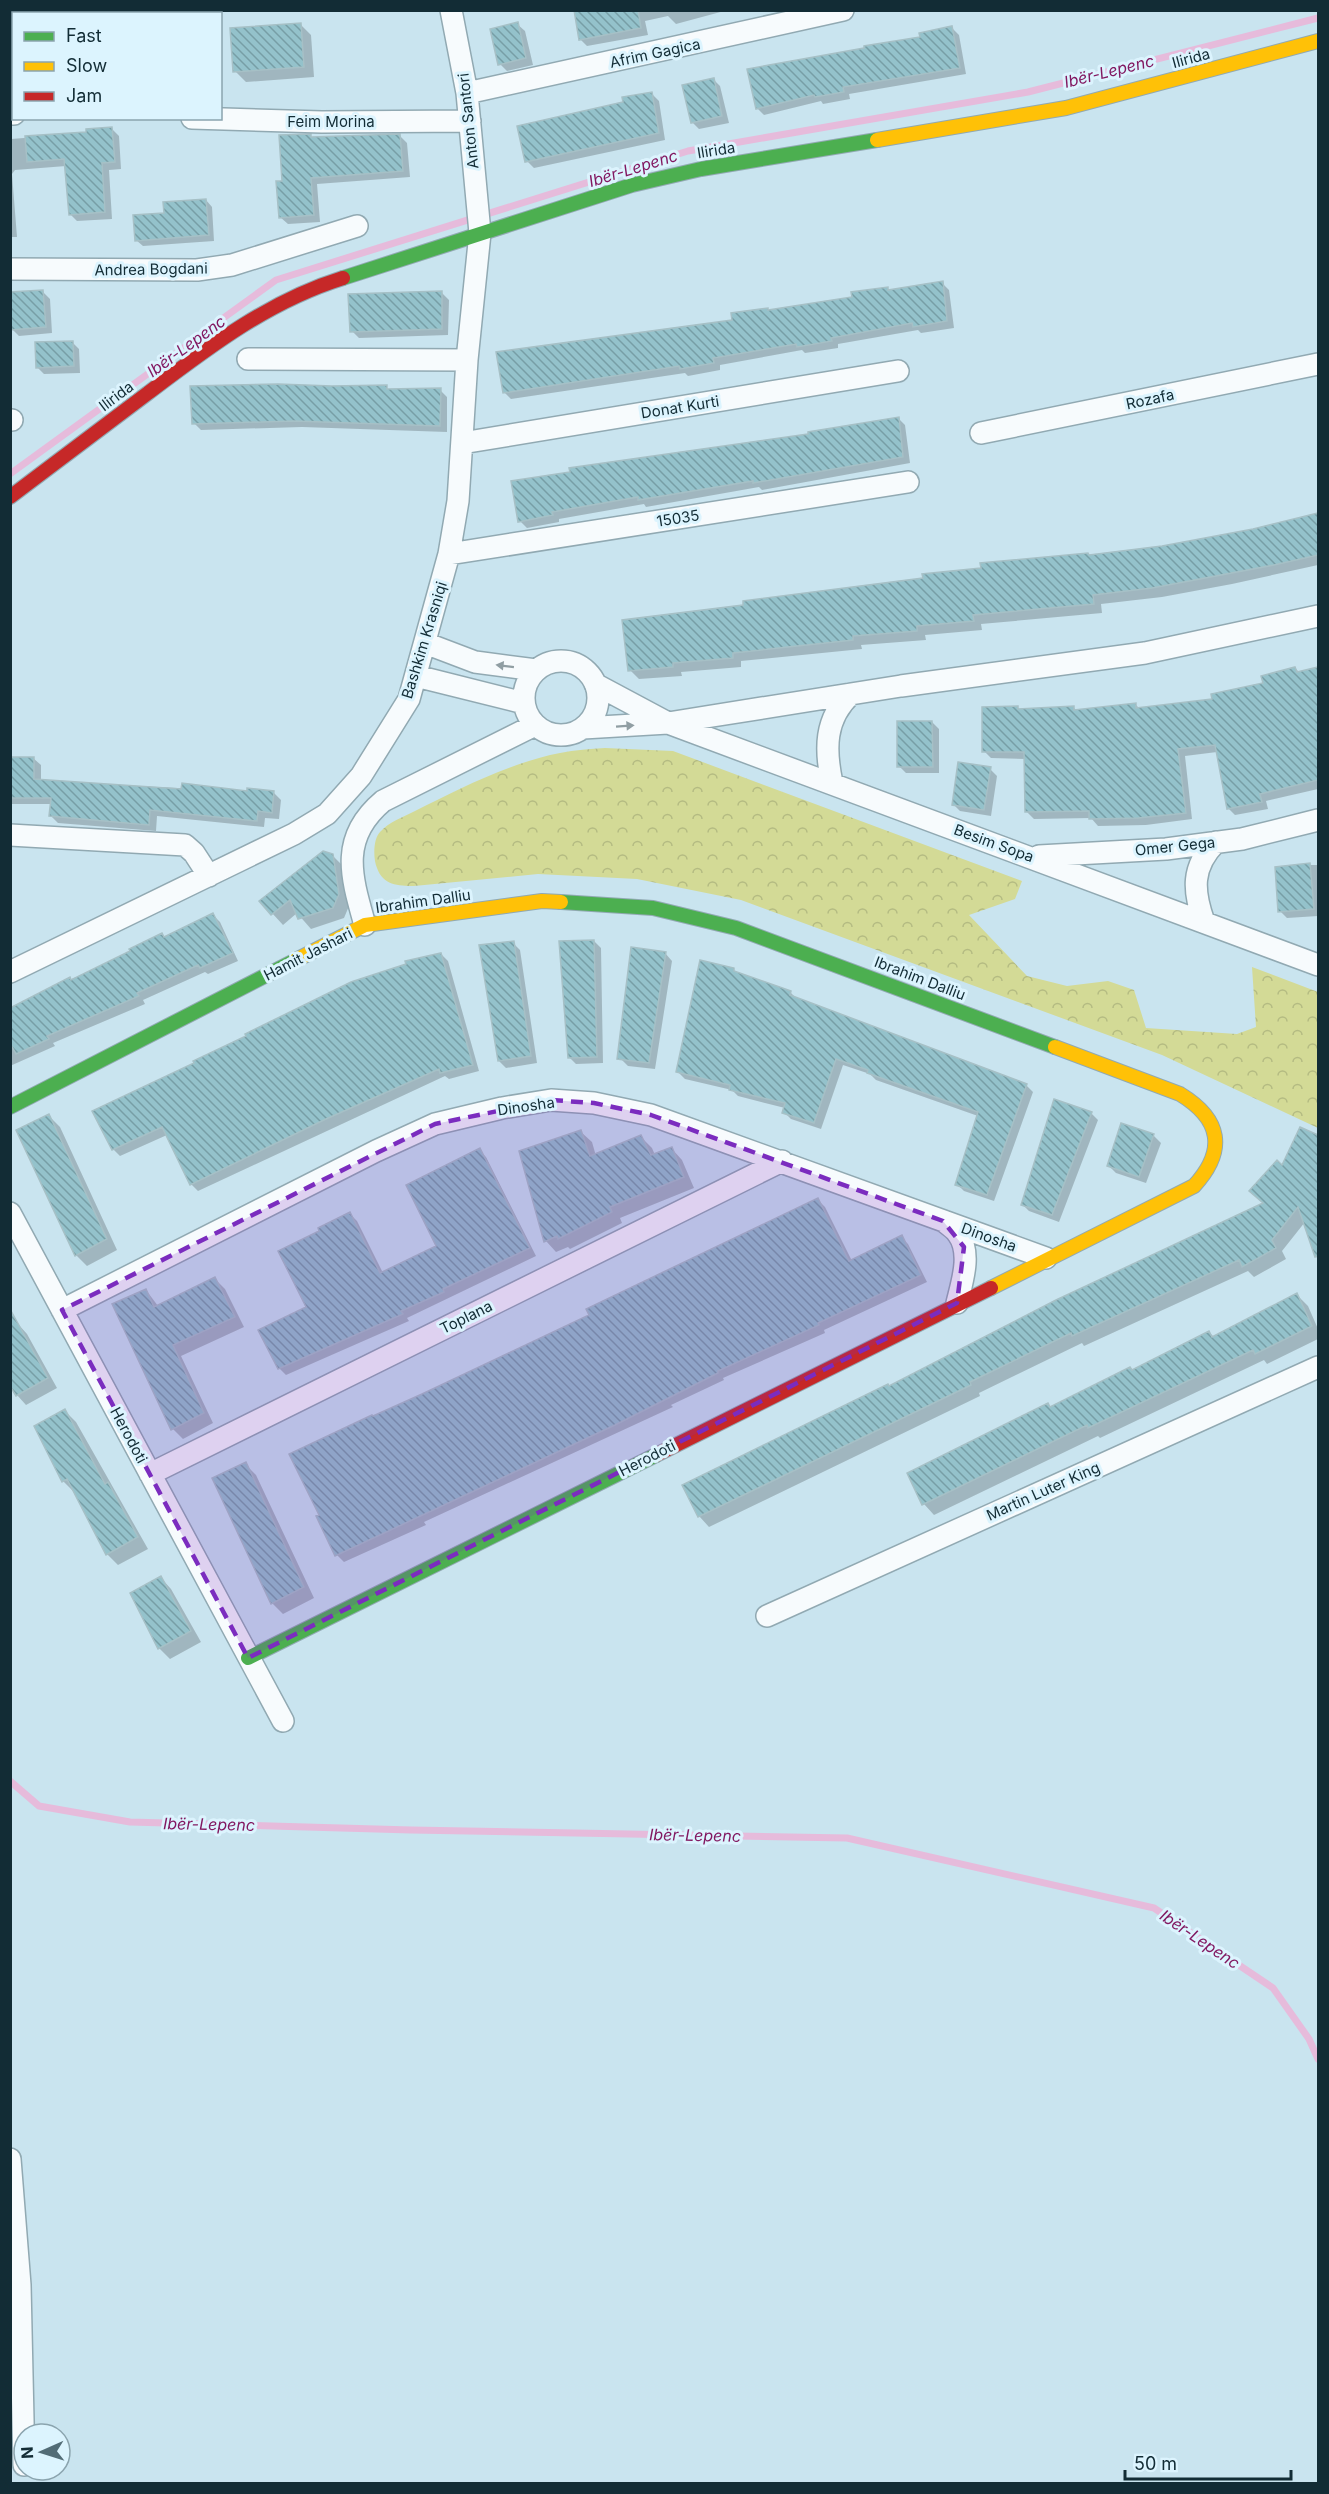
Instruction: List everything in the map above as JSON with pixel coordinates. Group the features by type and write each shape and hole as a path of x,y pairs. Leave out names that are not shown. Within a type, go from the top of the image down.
{"street":[{"name":"Anton Santori","path":"451,10 467,93 480,233"},
{"name":"Afrim Gagica","path":"467,93 843,10"},
{"name":"Ilirida","path":"10,497 213,344 259,314 311,288 632,184 701,169 1066,108 1318,41"},
{"name":"Feim Morina","path":"222,119 322,122 470,121"},
{"name":"Andrea Bogdani","path":"10,268 197,270 232,265 357,226"},
{"name":"Bashkim Krasniqi","path":"10,972 294,834 327,814 361,776 409,699 449,554 458,501 467,360 480,233"},
{"path":"248,359 467,360"},
{"name":"Rozafa","path":"981,433 1318,364"},
{"name":"Donat Kurti","path":"462,443 898,371"},
{"name":"15035","path":"449,554 908,482"},
{"name":"Besim Sopa","path":"535,725 546,732 559,735 571,734 583,728 668,723 851,694 1145,653 1318,616"},
{"name":"Besim Sopa","path":"425,643 475,662 536,670 546,663 558,660 570,662 580,666 596,684 668,723 1029,856 1318,966"},
{"path":"535,725 524,703 524,690 536,670"},
{"path":"416,676 524,703"},
{"path":"583,728 592,719 597,707 596,684"},
{"path":"832,783 826,741 839,705 851,694"},
{"name":"Hamit Jashari","path":"10,1107 365,925 351,867 355,836 371,810 383,801 535,725"},
{"name":"Omer Gega","path":"1029,856 1166,849 1242,839 1318,820"},
{"path":"10,835 185,845 194,853 209,876"},
{"path":"1204,922 1198,905 1197,871 1204,854 1216,842"},
{"name":"Ibrahim Dalliu","path":"365,925 542,901 653,909 736,928 1192,1100 1211,1122 1217,1149 1207,1175 1194,1186 1046,1258"},
{"name":"Dinosha","path":"62,1310 376,1151 435,1124 502,1108 551,1100 594,1103 651,1115 1046,1258"},
{"name":"Toplana","path":"150,1474 782,1161"},
{"name":"Herodoti","path":"10,1213 283,1721"},
{"path":"943,1221 958,1234 964,1247 964,1272 957,1303"},
{"name":"Herodoti","path":"248,1658 1046,1258"},
{"name":"Martin Luter King","path":"767,1616 1318,1367"},
{"path":"10,2159 22,2422"}],"highlighted area":[{"path":"551,1100 594,1103 651,1115 943,1221 964,1247 957,1303 248,1658 62,1310 435,1124"}],"green space":[{"path":"605,748 673,751 1022,881 1015,899 969,915 1027,976 1067,986 1108,981 1134,990 1146,1028 1237,1034 1256,1027 1252,967 1318,992 1318,1128 1162,1055 741,900 637,879 538,874 408,886 387,881 380,874 375,860 376,839 384,828 396,820 467,785 523,763 566,752"}],"building":[{"path":"574,10 638,10 641,28 579,40"},
{"path":"518,22 526,58 498,65 490,29"},
{"path":"301,23 304,67 233,72 230,28"},
{"path":"952,26 960,68 843,87 844,92 815,97 814,95 756,109 747,69 920,37 919,33"},
{"path":"714,78 722,116 691,123 682,85"},
{"path":"652,92 659,133 525,162 517,126 623,102 622,97"},
{"path":"112,127 115,162 102,163 105,212 69,215 64,159 27,162 25,136 86,132 86,129"},
{"path":"311,134 311,137 400,134 403,171 311,178 314,215 279,218 276,181 282,181 279,135"},
{"path":"206,199 209,235 135,241 133,215 164,213 163,202"},
{"path":"943,281 947,321 913,327 912,323 831,338 832,341 797,347 796,344 713,358 714,363 680,369 679,366 503,393 496,352 732,320 731,313 768,308 768,310 852,297 851,292 888,287 888,290"},
{"path":"43,290 46,327 10,330 10,292"},
{"path":"442,291 442,329 350,332 348,294"},
{"path":"73,341 74,366 36,368 35,342"},
{"path":"387,385 387,389 441,388 440,426 294,421 192,424 190,386"},
{"path":"899,417 903,457 753,483 753,481 638,500 638,497 552,512 553,515 518,522 511,481 570,472 569,468 808,434 808,432"},
{"path":"1318,513 1318,555 1152,588 1093,595 1094,604 973,615 974,621 917,626 917,631 853,636 853,640 733,653 733,658 673,663 673,667 628,671 622,620 743,605 743,601 923,578 922,574 981,568 980,563 1088,553 1089,555 1162,546 1253,529"},
{"path":"1295,667 1297,672 1318,667 1318,780 1260,794 1262,802 1227,809 1215,745 1178,749 1186,813 1138,818 1089,819 1089,811 1025,812 1024,752 982,752 982,707 1018,706 1018,709 1074,706 1074,710 1136,703 1136,708 1212,699 1211,694 1263,683 1261,676"},
{"path":"897,721 932,721 933,767 897,767"},
{"path":"10,757 34,757 34,779 181,789 182,783 247,791 247,788 274,791 272,813 258,811 257,821 150,810 149,825 49,816 51,798 10,798"},
{"path":"958,762 991,767 984,810 952,805"},
{"path":"323,851 333,854 339,894 333,908 298,919 290,900 271,915 259,901"},
{"path":"1310,863 1314,909 1278,912 1275,867"},
{"path":"213,913 233,953 200,968 198,965 137,993 139,996 47,1036 49,1039 16,1054 10,1043 10,1008 70,977 71,980 130,951 129,949 162,933 164,937"},
{"path":"594,940 597,1057 568,1058 559,941"},
{"path":"514,941 531,1056 498,1061 479,945"},
{"path":"631,947 666,952 649,1063 617,1059"},
{"path":"441,953 473,1065 440,1073 439,1069 326,1119 190,1185 162,1127 112,1150 92,1111 194,1063 193,1061 246,1036 245,1034 351,982 406,964 405,961"},
{"path":"700,960 734,968 734,971 791,991 790,995 1027,1084 987,1195 955,1185 978,1112 867,1073 868,1070 836,1059 814,1123 782,1113 785,1103 729,1090 730,1085 676,1072"},
{"path":"1054,1099 1092,1112 1052,1215 1021,1205"},
{"path":"49,1114 107,1239 75,1256 16,1130"},
{"path":"1121,1123 1154,1134 1139,1177 1107,1166"},
{"path":"1300,1127 1318,1135 1318,1256 1315,1257 1298,1207 1272,1240 1276,1248 1242,1267 1239,1260 1072,1336 1071,1333 970,1382 971,1385 698,1517 682,1485 888,1384 889,1386 1056,1300 1263,1203 1249,1191 1277,1160 1282,1165"},
{"path":"581,1130 590,1156 641,1135 651,1155 672,1147 684,1177 610,1207 612,1212 558,1239 557,1236 544,1242 519,1151"},
{"path":"480,1148 530,1248 443,1289 444,1292 401,1311 403,1314 278,1369 258,1330 306,1307 278,1251 319,1231 318,1228 350,1212 380,1273 436,1246 406,1185"},
{"path":"818,1198 849,1261 902,1235 921,1275 718,1371 615,1425 335,1556 316,1516 319,1515 289,1454 589,1315 586,1309"},
{"path":"215,1277 235,1317 173,1345 204,1413 171,1430 112,1304 146,1289 154,1307"},
{"path":"1297,1293 1312,1326 1255,1354 1253,1350 1088,1428 1087,1425 922,1505 907,1473 1048,1403 1050,1407 1130,1367 1132,1370 1209,1331 1212,1337"},
{"path":"10,1309 48,1378 16,1396 10,1386"},
{"path":"65,1409 105,1484 108,1482 138,1537 106,1555 67,1479 62,1482 34,1426"},
{"path":"246,1462 304,1587 271,1604 212,1478"},
{"path":"161,1576 191,1631 158,1649 130,1593"}],"waterway":[{"name":"Ibër-Lepenc","path":"204,332 276,280 688,151 1028,92 1318,18"},
{"name":"Ibër-Lepenc","path":"10,474 193,341"},
{"name":"Ibër-Lepenc","path":"10,1781 39,1806 130,1822 847,1838 1154,1908 1273,1988 1309,2039 1318,2059"}],"traffic: fast":[{"path":"343,278 632,185 701,169 877,140"},
{"path":"561,902 653,908 736,928 1055,1047"},
{"path":"10,1107 296,960"},
{"path":"248,1658 656,1455"}],"traffic: slow":[{"path":"877,140 1066,108 1318,41"},
{"path":"296,960 365,925 542,901 561,902"},
{"path":"991,1288 1194,1186 1212,1160 1215,1136 1204,1114 1194,1104 1180,1094 1055,1047"}],"traffic: jam":[{"path":"10,497 194,358 241,326 290,299 343,278"},
{"path":"656,1455 991,1288"}]}
